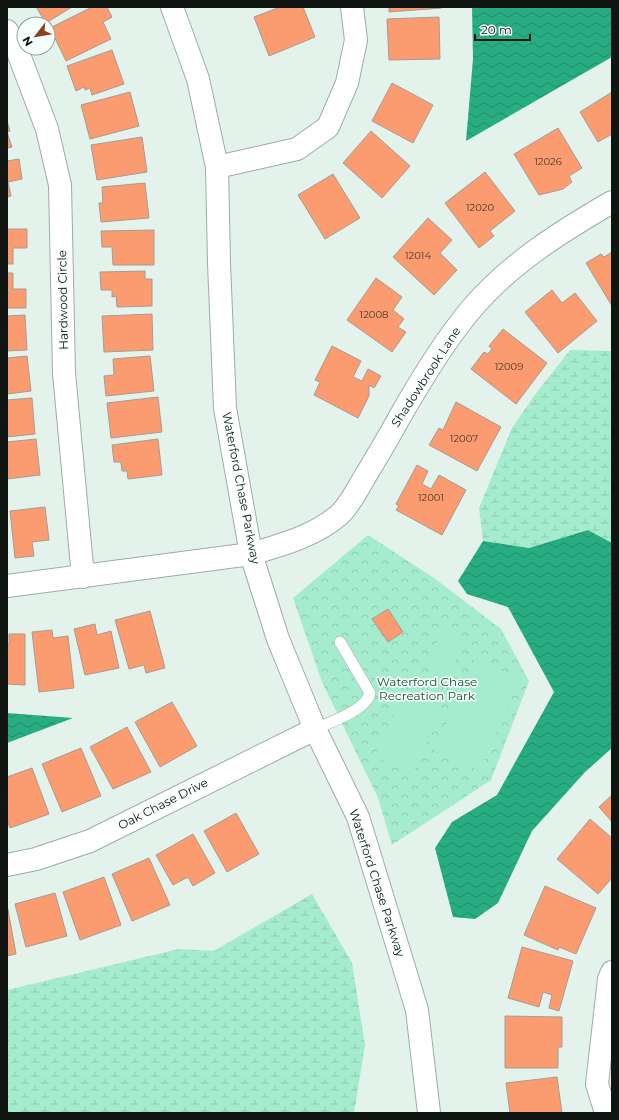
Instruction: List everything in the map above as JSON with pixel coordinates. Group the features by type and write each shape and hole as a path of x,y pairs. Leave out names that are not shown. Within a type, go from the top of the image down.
{"street":[{"name":"Waterford Chase Parkway","path":"172,7 198,79 217,167 225,408 251,554 278,639 315,729 358,817 417,1010 429,1113"},
{"path":"217,167 297,148 328,127 347,83 356,40 352,7"},
{"name":"Hardwood Circle","path":"7,31 16,46 47,129 60,185 64,373 83,577"},
{"name":"Shadowbrook Lane","path":"251,554 304,536 339,514 354,495 407,403 440,351 474,307 524,258 562,231 612,202"},
{"path":"7,586 251,554"},
{"name":"Oak Chase Drive","path":"7,865 36,859 90,840 315,729"},
{"path":"606,1113 597,1084 609,980 612,972"}],"lane":[{"path":"315,729 362,707 369,699 370,693 340,642"}],"green space":[{"path":"570,350 612,351 612,543 588,530 529,548 483,541 479,508 512,428 534,396"},
{"name":"Waterford Chase Recreation Park","path":"368,535 434,578 501,629 529,681 491,780 392,845 378,798 322,682 293,598"},
{"path":"445,627 467,639 447,676 425,664"},
{"path":"474,659 520,678 480,771 435,751"},
{"path":"403,692 441,709 413,773 375,756"},
{"path":"312,894 352,963 365,1045 354,1113 7,1113 7,990 179,949 214,951"}],"water":[{"path":"472,7 612,7 612,57 466,141 473,59"},
{"path":"588,530 612,543 612,748 585,772 532,831 498,903 475,919 453,917 435,848 452,822 497,795 554,692 508,607 467,594 458,581 483,541 529,548"},
{"path":"7,713 73,718 7,743"}],"building":[{"path":"36,7 72,7 56,17 42,16"},
{"path":"92,7 107,7 112,17 103,22 111,39 66,61 56,40 56,25"},
{"path":"280,7 303,7 315,37 269,56 254,17"},
{"path":"389,7 441,7 442,8 389,12"},
{"path":"439,17 440,59 389,60 387,19"},
{"path":"112,50 124,84 92,95 90,88 85,90 84,87 76,91 67,66"},
{"path":"392,83 433,105 413,143 372,121"},
{"path":"130,92 139,126 90,139 81,105"},
{"path":"612,92 612,134 598,142 580,112"},
{"path":"7,121 10,131 7,132"},
{"path":"558,128 582,168 569,176 572,182 563,189 539,195 514,154"},
{"path":"371,131 410,166 382,198 343,163"},
{"path":"7,132 12,147 7,148"},
{"path":"142,137 147,172 97,180 91,145"},
{"path":"19,159 22,179 8,182 11,196 7,197 7,161"},
{"path":"485,172 515,211 490,231 494,236 479,248 445,203"},
{"path":"333,174 360,218 325,239 298,195"},
{"path":"145,183 149,218 101,222 99,203 103,203 102,187"},
{"path":"428,218 452,240 440,253 457,270 434,295 393,257"},
{"path":"7,229 27,229 27,248 13,248 13,264 7,264"},
{"path":"154,230 154,265 113,265 112,247 102,247 101,231"},
{"path":"612,252 612,306 586,263 601,254 604,257"},
{"path":"145,271 145,279 152,279 152,306 117,307 116,296 112,297 112,290 101,290 100,272"},
{"path":"7,273 13,273 13,289 26,289 26,308 7,308"},
{"path":"376,278 402,297 393,310 404,319 398,327 406,332 392,352 347,320"},
{"path":"552,290 562,303 575,293 597,321 558,353 525,312"},
{"path":"152,314 153,350 104,352 102,316"},
{"path":"25,315 27,350 7,351 7,316"},
{"path":"503,329 547,363 516,404 471,369 484,352 488,354 492,349 489,346"},
{"path":"332,346 361,361 353,377 362,381 368,369 381,376 374,388 369,385 369,396 358,418 314,395 320,382 315,380"},
{"path":"27,356 31,391 7,394 7,358"},
{"path":"150,356 154,391 106,396 104,376 114,375 113,359"},
{"path":"158,397 162,432 111,438 107,403"},
{"path":"32,398 35,434 7,437 7,400"},
{"path":"456,402 501,427 477,471 429,445 439,428 443,430"},
{"path":"36,439 40,475 7,479 7,442"},
{"path":"158,439 162,475 128,479 127,471 122,471 121,462 114,462 112,445"},
{"path":"417,465 428,471 422,484 431,489 439,475 466,490 442,535 396,510 399,506 396,504"},
{"path":"45,507 49,540 32,542 34,556 15,558 10,511"},
{"path":"388,609 403,632 388,642 372,619"},
{"path":"150,611 165,668 146,673 144,665 129,669 115,620"},
{"path":"95,624 97,635 111,631 119,668 85,675 74,629"},
{"path":"52,630 53,638 68,636 74,688 39,692 32,632"},
{"path":"9,634 25,634 25,685 7,684 7,644 9,644"},
{"path":"172,702 197,746 160,767 135,722"},
{"path":"127,727 151,772 113,789 90,747"},
{"path":"81,748 101,796 62,812 42,764"},
{"path":"32,768 49,814 10,828 7,820 7,777"},
{"path":"612,795 612,822 599,807"},
{"path":"236,813 259,854 227,872 204,831"},
{"path":"590,819 612,838 612,878 598,894 557,859"},
{"path":"193,834 215,873 193,886 188,877 173,885 156,855"},
{"path":"149,858 170,905 132,921 112,874"},
{"path":"104,877 121,925 80,940 63,892"},
{"path":"545,886 596,908 576,954 559,947 558,950 524,935"},
{"path":"55,893 67,936 26,947 15,904"},
{"path":"7,904 16,954 7,956"},
{"path":"522,947 573,961 559,1011 549,1008 552,995 543,992 539,1007 508,998"},
{"path":"505,1016 562,1017 562,1047 558,1047 558,1068 505,1068"},
{"path":"557,1077 562,1113 510,1113 506,1083"}]}
